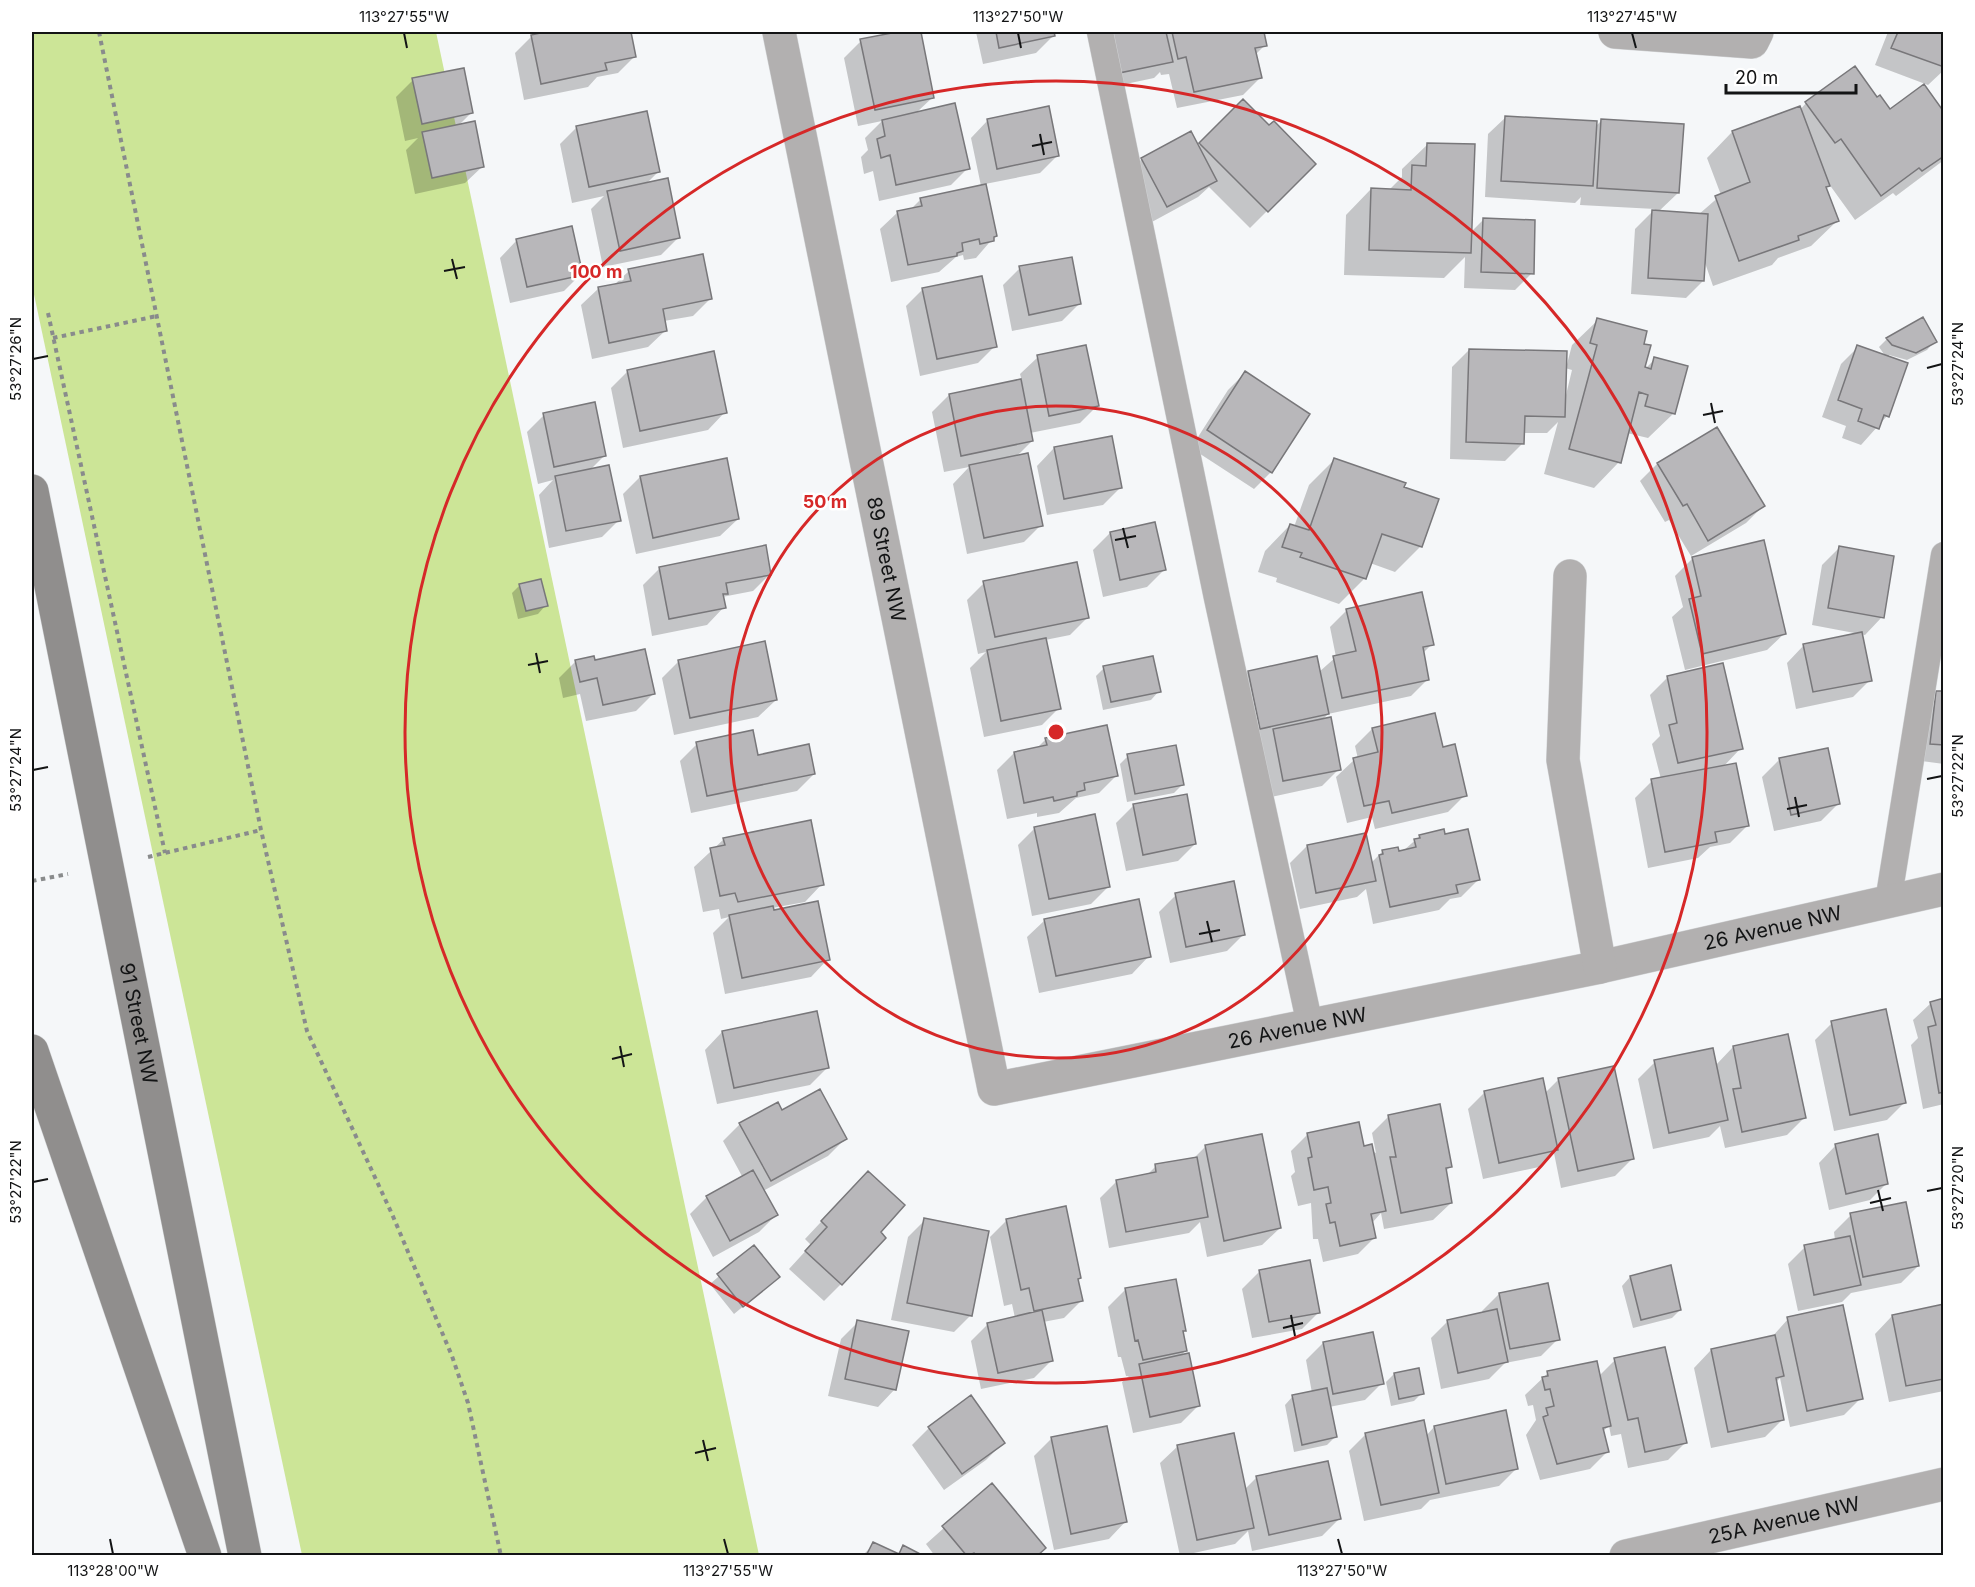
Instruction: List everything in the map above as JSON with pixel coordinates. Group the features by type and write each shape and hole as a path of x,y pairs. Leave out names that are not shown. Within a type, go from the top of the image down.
{"main road":[{"name":"91 Street NW","path":"32,491 244,1556"},
{"path":"32,1051 205,1556"}],"street":[{"name":"89 Street NW","path":"779,32 994,1089"},
{"path":"1615,32 1752,42 1757,32"},
{"path":"1570,576 1563,760 1600,967"},
{"name":"26 Avenue NW","path":"994,1089 1600,967 1944,889"},
{"name":"25A Avenue NW","path":"1626,1556 1944,1484"}],"lane":[{"path":"1100,32 1217,597 1310,1025"},
{"path":"1888,902 1944,555"}],"path":[{"path":"99,32 261,830 307,1031 392,1214 452,1356 468,1403 501,1556"},
{"path":"48,314 165,853"},
{"path":"53,338 157,316"},
{"path":"148,857 261,830"},
{"path":"32,881 68,874"}],"green space":[{"path":"32,32 436,32 759,1555 302,1555 32,285"}],"building":[{"path":"545,32 631,32 636,57 605,63 607,70 541,84 531,35"},
{"path":"897,32 921,32 934,98 875,110 860,39"},
{"path":"996,32 1054,32 1055,36 999,48"},
{"path":"1110,32 1166,32 1173,62 1119,73"},
{"path":"1172,32 1264,32 1267,46 1255,48 1262,78 1194,92 1186,57 1178,59"},
{"path":"1898,32 1944,32 1944,67 1891,48"},
{"path":"1855,66 1877,97 1880,95 1890,109 1924,84 1944,112 1944,156 1922,171 1919,168 1881,196 1841,139 1835,143 1805,102"},
{"path":"464,68 473,113 422,124 412,78"},
{"path":"1243,99 1269,125 1274,121 1316,164 1268,212 1199,143"},
{"path":"955,103 970,169 896,185 890,155 881,158 877,139 885,136 882,120"},
{"path":"1049,106 1059,156 997,169 987,119"},
{"path":"1800,106 1830,186 1826,187 1839,221 1798,236 1799,240 1739,261 1715,196 1750,182 1732,131"},
{"path":"647,111 660,172 589,187 576,126"},
{"path":"1505,116 1597,121 1593,186 1501,181"},
{"path":"1601,119 1684,124 1679,193 1597,188"},
{"path":"475,121 484,167 432,178 422,132"},
{"path":"1191,131 1217,181 1167,207 1141,158"},
{"path":"1427,143 1475,144 1471,253 1369,250 1371,188 1411,190 1412,165 1426,166"},
{"path":"668,178 680,238 620,251 607,191"},
{"path":"986,184 997,236 994,237 994,241 980,244 979,239 962,243 963,251 957,253 957,256 908,265 897,211 922,206 920,198"},
{"path":"1652,210 1708,214 1704,281 1648,278"},
{"path":"1483,218 1535,220 1534,274 1481,272"},
{"path":"572,226 583,275 527,287 516,239"},
{"path":"703,254 712,299 663,309 667,331 609,343 598,287 631,281 628,269"},
{"path":"1072,257 1081,304 1029,315 1019,266"},
{"path":"982,276 997,347 937,359 922,288"},
{"path":"1923,317 1937,342 1916,353 1892,345 1886,338"},
{"path":"1597,318 1647,331 1644,344 1651,345 1645,367 1651,369 1654,357 1688,366 1675,414 1645,406 1648,395 1639,392 1621,463 1569,449 1597,345 1590,343"},
{"path":"1086,345 1099,406 1049,416 1037,355"},
{"path":"1857,345 1908,363 1889,417 1884,415 1879,429 1858,421 1862,409 1838,400"},
{"path":"1469,349 1567,351 1565,417 1525,416 1524,444 1466,442"},
{"path":"714,351 727,413 640,431 627,370"},
{"path":"1245,371 1310,414 1272,473 1207,430"},
{"path":"1021,379 1033,441 961,456 949,394"},
{"path":"595,402 606,456 554,467 543,413"},
{"path":"1717,427 1765,506 1708,541 1687,504 1683,506 1657,463"},
{"path":"1112,436 1122,488 1064,499 1054,447"},
{"path":"1028,453 1043,526 984,538 969,465"},
{"path":"727,458 739,519 653,538 640,476"},
{"path":"1334,458 1406,483 1404,487 1439,499 1422,547 1382,534 1366,579 1300,557 1302,553 1282,547 1290,524 1309,530"},
{"path":"609,465 621,521 566,531 555,476"},
{"path":"1155,522 1166,570 1120,580 1110,532"},
{"path":"1764,540 1786,634 1702,654 1689,599 1701,596 1692,557"},
{"path":"766,545 771,575 726,583 728,594 723,594 726,608 669,619 659,567"},
{"path":"1839,546 1894,556 1884,618 1828,608"},
{"path":"1077,562 1089,618 995,637 983,581"},
{"path":"541,579 548,606 526,611 519,584"},
{"path":"1422,592 1434,645 1423,647 1429,680 1342,698 1333,656 1356,651 1346,609"},
{"path":"1862,632 1872,681 1813,692 1803,644"},
{"path":"1046,638 1061,709 1001,721 987,650"},
{"path":"765,641 777,700 690,718 678,660"},
{"path":"645,649 655,694 603,705 597,678 580,682 575,660 594,656 595,660"},
{"path":"1153,656 1161,692 1111,702 1103,666"},
{"path":"1317,656 1329,714 1260,729 1248,671"},
{"path":"1723,663 1743,749 1678,763 1669,725 1677,723 1667,676"},
{"path":"1936,691 1944,691 1944,745 1930,744"},
{"path":"1435,713 1443,747 1455,744 1467,796 1392,813 1389,801 1364,806 1353,758 1378,752 1372,728"},
{"path":"1331,717 1341,770 1283,781 1273,729"},
{"path":"1107,725 1118,776 1084,783 1085,790 1077,792 1077,796 1054,801 1053,797 1024,803 1014,752 1047,745 1045,738"},
{"path":"753,730 758,755 809,744 815,774 707,796 696,742"},
{"path":"1176,745 1184,785 1135,794 1127,754"},
{"path":"1828,748 1840,804 1791,815 1779,758"},
{"path":"1736,763 1749,826 1715,832 1717,842 1665,852 1651,779"},
{"path":"1187,794 1196,844 1143,855 1133,804"},
{"path":"1095,814 1110,887 1049,899 1034,827"},
{"path":"811,820 824,885 738,902 735,893 720,896 710,848 725,845 723,838"},
{"path":"1444,829 1445,834 1468,829 1480,880 1456,885 1458,893 1390,907 1379,855 1383,854 1382,850 1398,847 1399,851 1416,847 1414,839 1420,838 1419,835"},
{"path":"1366,833 1376,881 1316,893 1307,845"},
{"path":"1234,881 1245,935 1186,947 1175,893"},
{"path":"1139,899 1151,957 1056,976 1044,919"},
{"path":"818,901 830,960 742,978 729,915 773,906 774,910"},
{"path":"1944,998 1944,1092 1939,1093 1928,1027 1936,1025 1930,1002"},
{"path":"1886,1009 1906,1103 1850,1115 1831,1021"},
{"path":"817,1011 829,1068 734,1088 722,1031"},
{"path":"1788,1034 1806,1118 1742,1132 1733,1089 1741,1088 1733,1046"},
{"path":"1713,1048 1728,1120 1669,1133 1654,1060"},
{"path":"1614,1066 1634,1159 1578,1171 1558,1078"},
{"path":"1543,1078 1558,1150 1499,1163 1484,1091"},
{"path":"820,1089 847,1139 771,1181 739,1123 778,1102 782,1110"},
{"path":"1440,1104 1452,1167 1446,1168 1452,1203 1401,1213 1390,1157 1396,1157 1388,1115"},
{"path":"1359,1122 1364,1146 1372,1144 1386,1211 1371,1214 1376,1238 1340,1246 1335,1222 1330,1223 1326,1204 1331,1203 1328,1187 1314,1190 1308,1158 1312,1157 1307,1133"},
{"path":"1262,1134 1281,1228 1224,1241 1205,1145"},
{"path":"1878,1134 1888,1184 1846,1194 1835,1144"},
{"path":"1197,1157 1208,1217 1126,1232 1116,1180 1156,1172 1155,1164"},
{"path":"753,1170 778,1215 730,1241 706,1196"},
{"path":"868,1171 905,1205 881,1232 886,1238 842,1285 805,1251 827,1227 821,1221"},
{"path":"1906,1202 1919,1266 1863,1277 1850,1213"},
{"path":"1066,1206 1081,1278 1078,1279 1083,1301 1034,1311 1029,1288 1021,1290 1006,1219"},
{"path":"924,1218 989,1231 972,1316 907,1303"},
{"path":"1850,1236 1861,1285 1814,1295 1804,1245"},
{"path":"754,1245 780,1277 743,1307 717,1274"},
{"path":"1310,1260 1320,1313 1269,1322 1259,1270"},
{"path":"1671,1265 1681,1310 1641,1320 1630,1276"},
{"path":"1176,1279 1186,1331 1183,1331 1187,1351 1143,1360 1138,1340 1135,1341 1125,1288"},
{"path":"1548,1283 1560,1340 1510,1349 1499,1293"},
{"path":"1944,1304 1944,1379 1906,1386 1892,1315"},
{"path":"1843,1305 1863,1399 1807,1411 1787,1317"},
{"path":"1497,1309 1508,1362 1458,1373 1447,1320"},
{"path":"1042,1310 1053,1361 998,1373 987,1323"},
{"path":"857,1320 909,1331 896,1390 845,1379"},
{"path":"1373,1332 1384,1384 1333,1394 1323,1342"},
{"path":"1775,1335 1784,1376 1776,1378 1784,1420 1728,1432 1711,1349"},
{"path":"1665,1347 1687,1443 1645,1452 1638,1418 1628,1420 1614,1358"},
{"path":"1189,1353 1200,1406 1150,1417 1139,1364"},
{"path":"1597,1361 1611,1426 1603,1428 1609,1452 1557,1464 1543,1417 1548,1415 1546,1408 1554,1406 1550,1389 1545,1390 1542,1377 1548,1376 1547,1371"},
{"path":"1419,1368 1424,1394 1399,1399 1394,1373"},
{"path":"1327,1388 1337,1437 1302,1445 1292,1395"},
{"path":"971,1395 1005,1443 962,1474 928,1427"},
{"path":"1506,1410 1518,1469 1446,1484 1434,1426"},
{"path":"1424,1420 1439,1493 1381,1505 1365,1433"},
{"path":"1107,1426 1127,1522 1071,1534 1051,1437"},
{"path":"1234,1433 1254,1528 1197,1540 1177,1445"},
{"path":"1328,1461 1341,1519 1269,1535 1256,1476"},
{"path":"992,1483 1046,1548 1037,1556 975,1556 974,1553 967,1556 942,1526"},
{"path":"873,1542 899,1554 903,1545 924,1556 866,1556"}]}
